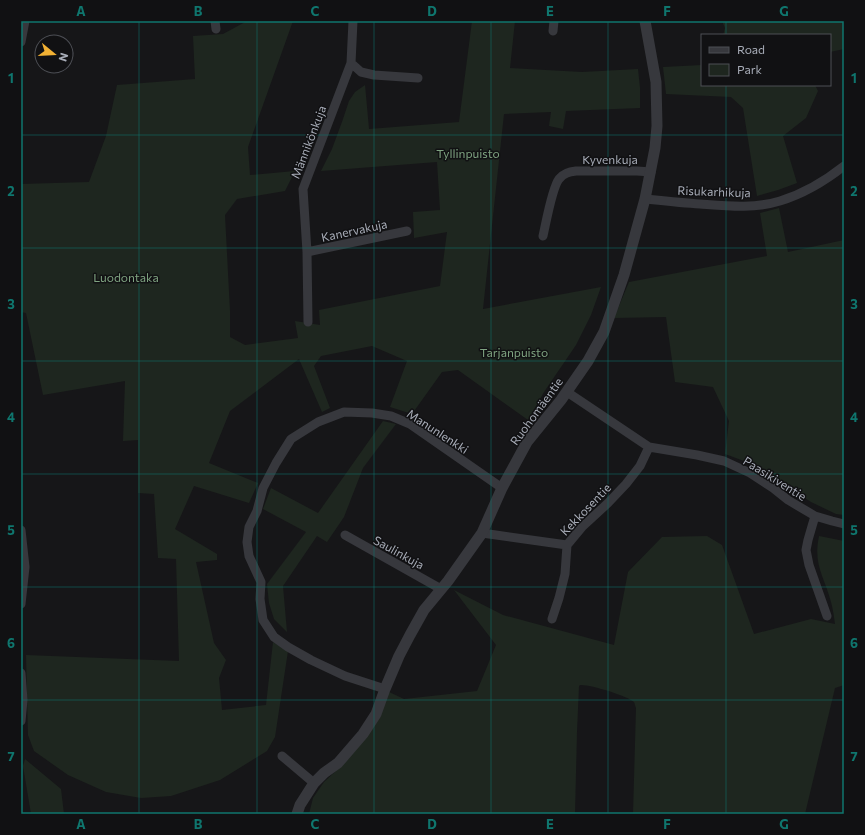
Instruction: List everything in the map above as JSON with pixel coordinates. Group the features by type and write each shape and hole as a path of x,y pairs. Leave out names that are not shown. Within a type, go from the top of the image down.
{"street":[{"path":"21,42 26,21"},
{"name":"Männikönkuja","path":"308,322 307,252 303,189 351,63 352,21"},
{"path":"553,31 554,21"},
{"name":"Ruohomäentie","path":"297,814 300,805 314,783 324,773 338,763 364,734 376,714 399,656 424,610 441,590 482,533 502,488 527,442 588,361 604,332 624,275 646,199 655,148 657,126 656,82 645,21"},
{"path":"351,63 361,72 374,75 418,78"},
{"name":"Risukarhikuja","path":"646,199 726,206 751,206 779,201 807,190 829,178 844,166"},
{"name":"Kyvenkuja","path":"543,236 554,189 559,179 567,172 637,170 651,172"},
{"name":"Kanervakuja","path":"307,252 407,231"},
{"name":"Paasikiventie","path":"566,392 649,447 697,454 724,461 750,473 788,500 815,516 844,524"},
{"name":"Manunlenkki","path":"385,689 345,676 288,647 274,637 263,620 260,599 261,582 249,556 247,542 250,527 257,511 263,488 276,463 291,439 318,422 344,412 372,412 391,416 410,424 502,488"},
{"name":"Kekkosentie","path":"552,619 565,574 567,545 582,527 626,484 640,466 649,447"},
{"path":"815,516 806,550 808,565 827,616"},
{"path":"21,530 25,567 21,604"},
{"path":"482,533 567,545"},
{"name":"Saulinkuja","path":"345,535 441,590"},
{"path":"21,672 23,700 21,721"},
{"path":"282,756 314,783"}],"green space":[{"path":"247,21 293,21 248,147 250,175 295,171 285,191 237,199 225,215 230,337 245,345 298,338 295,321 320,325 319,310 440,286 447,232 414,238 413,212 440,210 437,162 321,171 332,149 349,101 355,92 365,85 369,129 459,122 472,21 515,21 510,68 582,72 638,69 640,108 566,111 563,129 549,126 551,112 504,114 483,309 601,287 591,315 576,345 544,392 528,420 458,370 442,372 412,414 390,407 407,361 372,346 321,356 314,366 330,408 322,412 299,359 230,411 209,463 258,483 249,503 194,486 175,529 217,554 217,560 196,562 214,643 226,660 219,678 222,710 266,705 273,642 288,651 275,737 267,751 220,780 171,796 141,798 106,792 68,775 34,751 28,735 26,655 179,661 176,559 158,558 154,494 138,493 138,440 123,441 125,381 43,395 26,313 21,312 21,184 89,182 106,136 117,85 195,79 193,36 223,34"},
{"path":"722,21 844,21 844,49 831,52 831,34 723,34 725,28"},
{"path":"701,65 701,86 816,86 818,91 806,118 783,136 797,183 757,196 743,108 731,97 666,94 663,67"},
{"path":"779,208 788,252 844,240 844,515 836,514 811,502 755,465 725,454 729,421 713,387 675,382 666,317 614,318 629,282 767,256 760,213"},
{"path":"383,421 396,424 363,468 344,517 327,542 317,536 283,586 287,632 274,619 269,603 267,584 306,532 263,509 271,488 318,513"},
{"path":"707,536 722,545 754,634 811,619 835,624 831,602 818,563 817,555 819,536 844,541 844,685 835,688 805,814 633,814 636,708 634,702 608,691 591,686 580,685 575,814 309,814 313,798 324,782 338,769 389,692 404,699 477,691 496,645 454,590 503,615 614,645 628,572 662,537"},
{"path":"25,759 61,789 64,814 31,814 23,766"}],"park label":[{"name":"Tyllinpuisto","path":"468,153"},
{"name":"Luodontaka","path":"126,277"},
{"name":"Tarjanpuisto","path":"514,352"}]}
